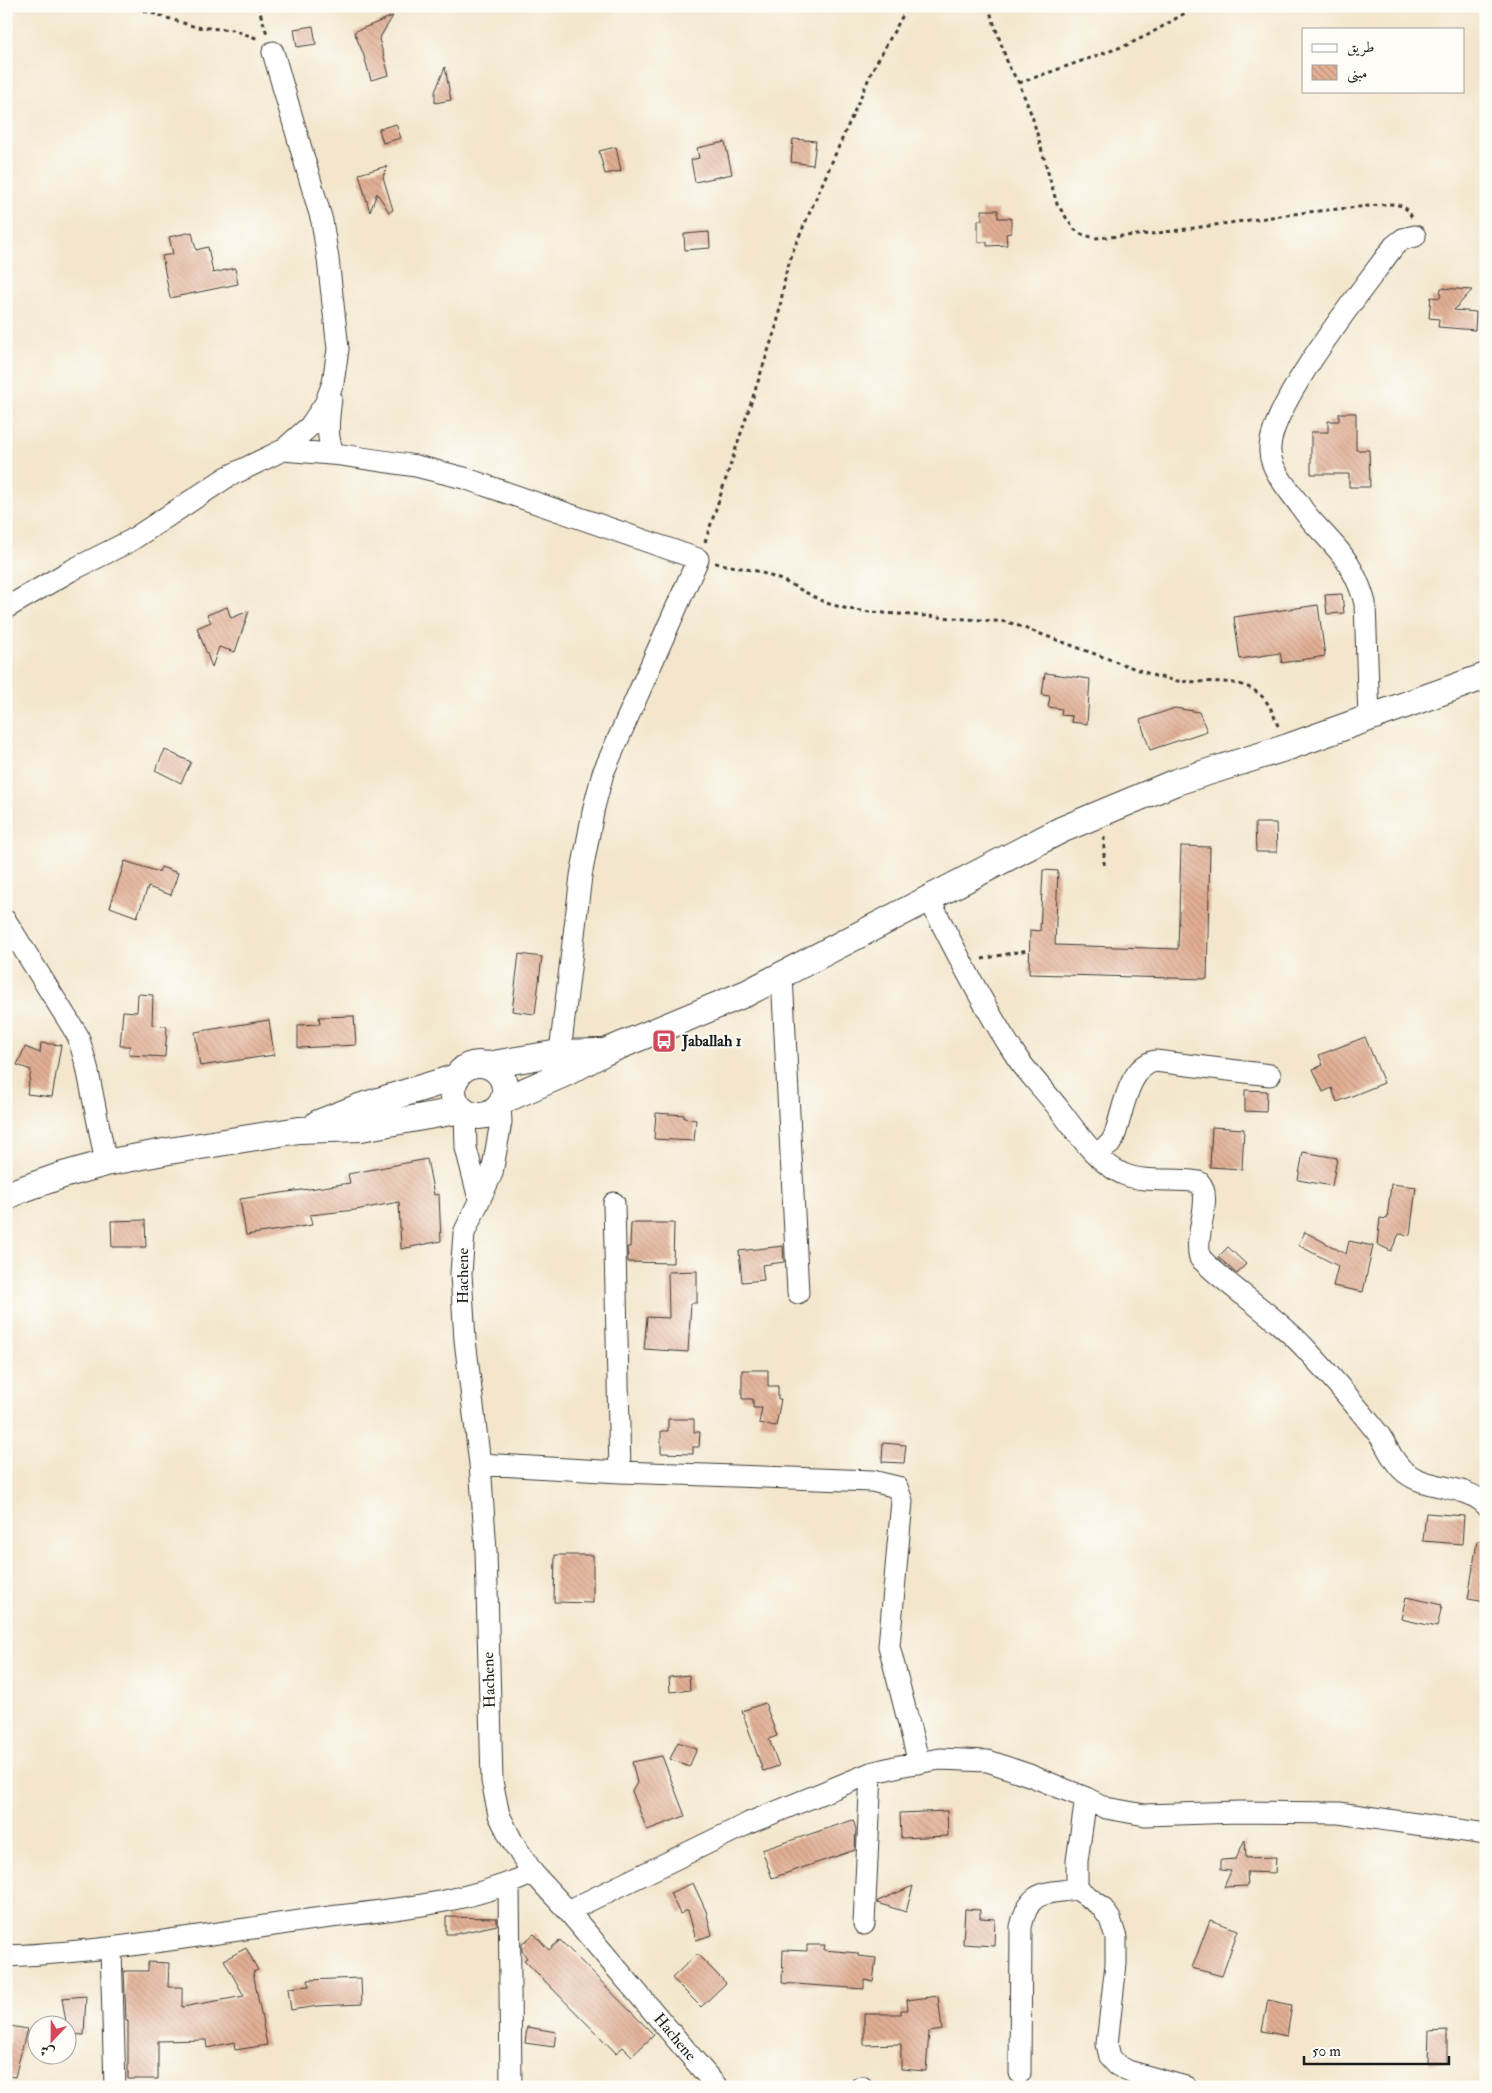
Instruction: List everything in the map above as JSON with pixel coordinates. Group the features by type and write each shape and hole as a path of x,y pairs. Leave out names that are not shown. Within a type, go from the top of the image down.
{"main road":[{"path":"299,1130 359,1107 457,1077 470,1066 558,1065 605,1052 747,993 1061,830 1103,812 1176,782 1288,747 1486,676"},
{"path":"487,1065 501,1075 506,1092 502,1104"},
{"path":"457,1077 453,1088 455,1100 463,1111 474,1116 483,1116 492,1113 558,1065"},
{"path":"6,1198 20,1190 63,1175 106,1163 169,1151 299,1130 360,1128 463,1111"}],"street":[{"path":"273,52 322,221 338,336 328,429 330,444 334,454"},
{"path":"1369,718 1365,603 1360,585 1351,568 1334,544 1310,520 1287,488 1272,462 1270,438 1282,408 1304,371 1382,262 1394,246 1403,239 1415,236"},
{"path":"6,608 70,571 130,541 227,476 283,450 310,426 319,415 333,383"},
{"path":"283,450 334,454 416,466 464,478 698,559 601,782 594,807 581,876 558,1065"},
{"path":"929,899 984,1005 1020,1061 1079,1134 1109,1165 1123,1174 1151,1180 1189,1180 1198,1182 1205,1192 1197,1248 1200,1258 1302,1345 1351,1400 1405,1472 1422,1481 1464,1491 1477,1497 1486,1505"},
{"path":"6,920 78,1036 87,1067 106,1163"},
{"path":"782,975 798,1293"},
{"path":"1097,1153 1110,1144 1114,1137 1134,1077 1145,1063 1155,1061 1270,1075"},
{"name":"Hachene","path":"502,1104 501,1122 492,1173 464,1232 461,1274 465,1340 480,1464 486,1551 492,1781 499,1814 512,1841 533,1873 568,1911 717,2087"},
{"path":"463,1111 466,1148 479,1199"},
{"path":"614,1203 620,1472"},
{"path":"480,1464 620,1472 872,1481 897,1487 902,1500 890,1646 919,1762"},
{"path":"568,1911 749,1823 871,1773 940,1759 988,1761 1029,1775 1106,1808 1145,1816 1239,1812 1339,1813 1486,1834"},
{"path":"864,1924 871,1773"},
{"path":"1077,1889 1077,1861 1086,1798"},
{"path":"6,1956 111,1948 445,1901 509,1885 533,1873"},
{"path":"509,1885 512,2087"},
{"path":"1020,2073 1021,1926 1024,1914 1028,1904 1041,1894 1077,1889 1101,1906 1110,1919 1116,1938 1116,1964 1107,2044 1110,2057 1117,2065 1128,2071 1186,2087"},
{"path":"111,1948 115,2087"}],"path":[{"path":"129,6 196,27 233,30 250,35 264,42 273,52"},
{"path":"258,6 273,52"},
{"path":"908,6 873,69 794,248 786,274 777,324 725,486 698,559 757,571 784,581 826,603 848,609 1008,622 1155,676 1176,681 1221,682 1247,687 1260,694 1288,747"},
{"path":"988,6 1009,67 1019,83 1032,116 1057,204 1074,229 1086,236 1095,238 1151,234 1308,212 1389,204 1398,204 1410,211 1415,236"},
{"path":"1019,83 1127,45 1197,6"},
{"path":"1103,812 1104,869"},
{"path":"962,963 1027,950"}],"building":[{"path":"393,16 379,39 389,75 371,80 354,32"},
{"path":"313,26 316,44 297,47 294,29"},
{"path":"445,67 451,100 435,103 435,92"},
{"path":"396,124 401,138 383,143 379,129"},
{"path":"793,139 816,141 813,165 791,162"},
{"path":"725,142 732,174 695,182 691,160 699,158 697,148"},
{"path":"616,147 621,171 605,174 599,151"},
{"path":"387,166 383,177 393,210 389,212 377,193 370,212 359,174"},
{"path":"982,210 998,210 998,218 1011,218 1011,233 1006,234 1007,245 987,246 987,242 978,242 978,220 982,220"},
{"path":"192,232 196,250 208,247 213,273 235,268 238,284 170,298 162,256 173,254 169,237"},
{"path":"709,232 710,248 685,250 684,234"},
{"path":"1441,288 1472,290 1454,310 1476,312 1475,330 1438,327 1439,319 1429,318 1431,297 1440,298"},
{"path":"1339,413 1356,413 1356,450 1369,450 1370,487 1349,487 1349,474 1311,474 1311,432 1328,432 1328,421 1339,421"},
{"path":"1342,594 1344,613 1327,614 1325,595"},
{"path":"1318,605 1325,656 1282,663 1280,653 1240,659 1234,617"},
{"path":"227,607 231,618 249,611 235,652 219,647 212,667 197,628 211,622 207,615"},
{"path":"1045,673 1090,679 1087,724 1071,722 1072,716 1061,715 1062,709 1048,707 1050,696 1042,695"},
{"path":"1175,708 1199,712 1207,731 1150,750 1140,720"},
{"path":"165,750 191,762 181,783 155,770"},
{"path":"1255,823 1276,823 1277,852 1256,852"},
{"path":"1181,846 1210,847 1207,979 1029,974 1030,930 1040,931 1043,870 1058,871 1055,945 1178,949"},
{"path":"125,861 159,872 161,867 178,873 171,895 148,887 137,917 110,907"},
{"path":"519,954 542,957 535,1014 512,1011"},
{"path":"138,994 153,995 152,1025 167,1026 165,1057 129,1055 130,1046 120,1046 123,1011 137,1012"},
{"path":"354,1016 356,1045 298,1048 298,1025 320,1024 319,1017"},
{"path":"269,1020 274,1055 200,1066 195,1032"},
{"path":"1365,1037 1384,1083 1337,1102 1332,1088 1323,1092 1313,1069 1323,1065 1319,1055"},
{"path":"41,1043 61,1045 52,1097 27,1094 31,1070 17,1065 25,1047 40,1053"},
{"path":"1245,1090 1267,1091 1266,1112 1245,1111"},
{"path":"656,1113 684,1115 684,1118 696,1120 694,1141 654,1139"},
{"path":"1212,1127 1244,1129 1242,1169 1210,1167"},
{"path":"1303,1152 1337,1158 1332,1186 1298,1180"},
{"path":"427,1159 434,1195 439,1194 441,1241 401,1249 399,1202 355,1210 310,1215 312,1225 246,1235 240,1199 350,1183 348,1174"},
{"path":"1391,1184 1416,1187 1410,1235 1399,1234 1391,1251 1377,1244 1380,1218 1387,1219"},
{"path":"145,1220 146,1247 112,1247 111,1221"},
{"path":"631,1223 674,1223 673,1263 628,1262 627,1247 630,1247"},
{"path":"1305,1232 1346,1254 1349,1241 1373,1246 1363,1292 1333,1286 1338,1266 1298,1245"},
{"path":"783,1246 784,1262 762,1265 764,1280 742,1282 739,1251"},
{"path":"1228,1247 1246,1264 1237,1274 1218,1257"},
{"path":"697,1271 697,1303 691,1303 688,1352 644,1349 647,1317 669,1318 668,1272"},
{"path":"742,1370 768,1370 768,1386 778,1386 778,1399 781,1399 776,1426 759,1423 762,1408 753,1408 753,1399 742,1399"},
{"path":"668,1419 694,1419 694,1432 700,1432 699,1447 693,1447 693,1454 661,1453 661,1431 668,1431"},
{"path":"883,1443 906,1445 904,1463 882,1462"},
{"path":"1426,1513 1464,1516 1462,1544 1423,1541"},
{"path":"1477,1541 1486,1542 1486,1602 1468,1599"},
{"path":"555,1555 593,1555 593,1603 554,1602"},
{"path":"1406,1597 1442,1605 1437,1627 1401,1619"},
{"path":"689,1675 690,1690 670,1692 669,1677"},
{"path":"765,1703 777,1736 769,1739 779,1766 763,1771 742,1711"},
{"path":"678,1742 697,1749 689,1767 670,1759"},
{"path":"662,1756 685,1816 647,1830 632,1791 637,1783 632,1762"},
{"path":"947,1811 948,1836 901,1838 900,1813"},
{"path":"853,1820 856,1829 855,1850 772,1878 762,1850"},
{"path":"1245,1839 1246,1858 1276,1857 1275,1873 1247,1872 1248,1886 1224,1887 1231,1871 1221,1870 1221,1860 1236,1859"},
{"path":"693,1883 706,1911 712,1935 696,1940 688,1910 680,1914 670,1893"},
{"path":"913,1886 906,1912 877,1903 878,1901"},
{"path":"965,1909 980,1910 980,1918 995,1919 994,1946 963,1944"},
{"path":"446,1917 497,1918 497,1925 456,1934 446,1934"},
{"path":"1210,1920 1238,1930 1222,1976 1192,1968"},
{"path":"534,1934 549,1950 560,1940 654,2035 632,2056 623,2047 616,2053 524,1960 527,1958 522,1951 522,1944"},
{"path":"807,1945 825,1945 824,1950 858,1953 858,1956 876,1958 873,1982 864,1980 864,1989 782,1983 783,1950 807,1951"},
{"path":"246,1948 258,1970 253,1972 267,2045 235,2050 234,2042 207,2048 206,2040 158,2041 158,2079 128,2079 128,2021 126,2021 124,1971 148,1971 148,1962 169,1963 168,1987 182,1987 182,2007 244,1996 224,1960"},
{"path":"697,1954 726,1983 701,2007 672,1978"},
{"path":"361,1978 362,2004 318,2006 291,2010 288,1988 309,1986 308,1980"},
{"path":"86,1996 84,2035 78,2035 78,2016 65,2016 62,1998"},
{"path":"938,1996 942,2030 929,2032 926,2071 901,2069 901,2044 864,2045 864,2014 901,2014 901,2010 908,2010 907,2000"},
{"path":"1268,2000 1292,2005 1287,2036 1262,2031"},
{"path":"10,2026 27,2029 15,2077 8,2076"},
{"path":"527,2027 556,2032 554,2047 525,2043"},
{"path":"1447,2030 1447,2063 1428,2063 1429,2031"}],"place":[{"name":"Jaballah 1","path":"664,1041"}]}
